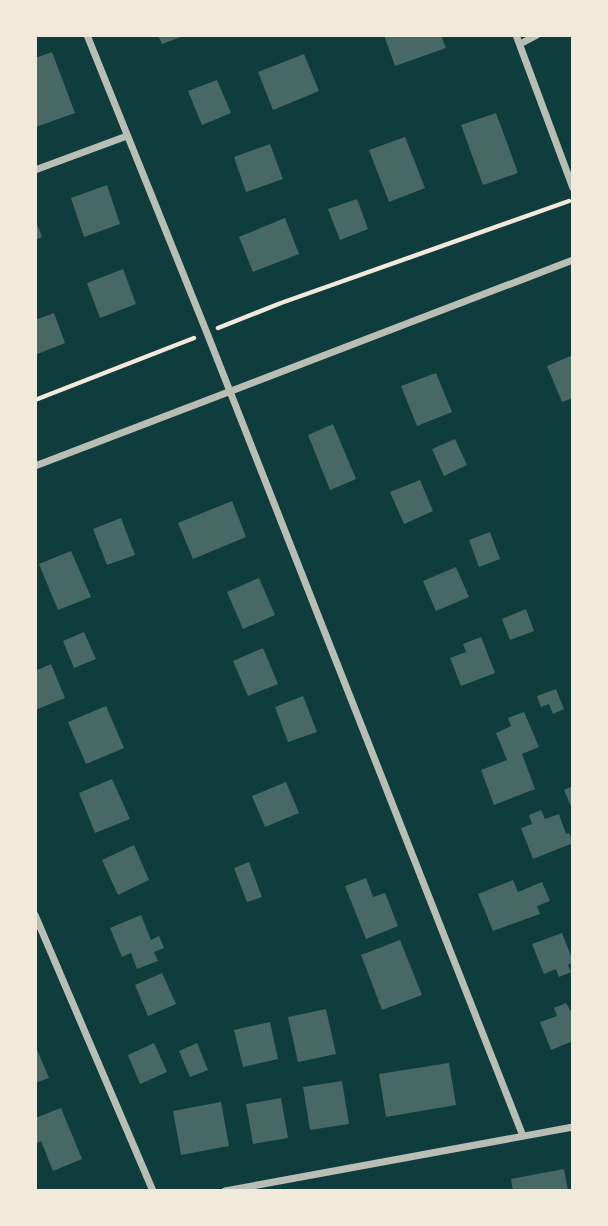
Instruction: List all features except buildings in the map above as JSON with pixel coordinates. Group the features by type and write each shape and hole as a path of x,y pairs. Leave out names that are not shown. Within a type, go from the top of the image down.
{"street":[{"path":"87,35 230,390 523,1136"},
{"path":"516,35 573,188"},
{"path":"520,44 537,35"},
{"path":"35,170 127,136"},
{"path":"35,466 573,260"},
{"path":"35,915 153,1191"},
{"path":"225,1191 573,1127"}],"path":[{"path":"35,400 281,303 573,200"}]}
